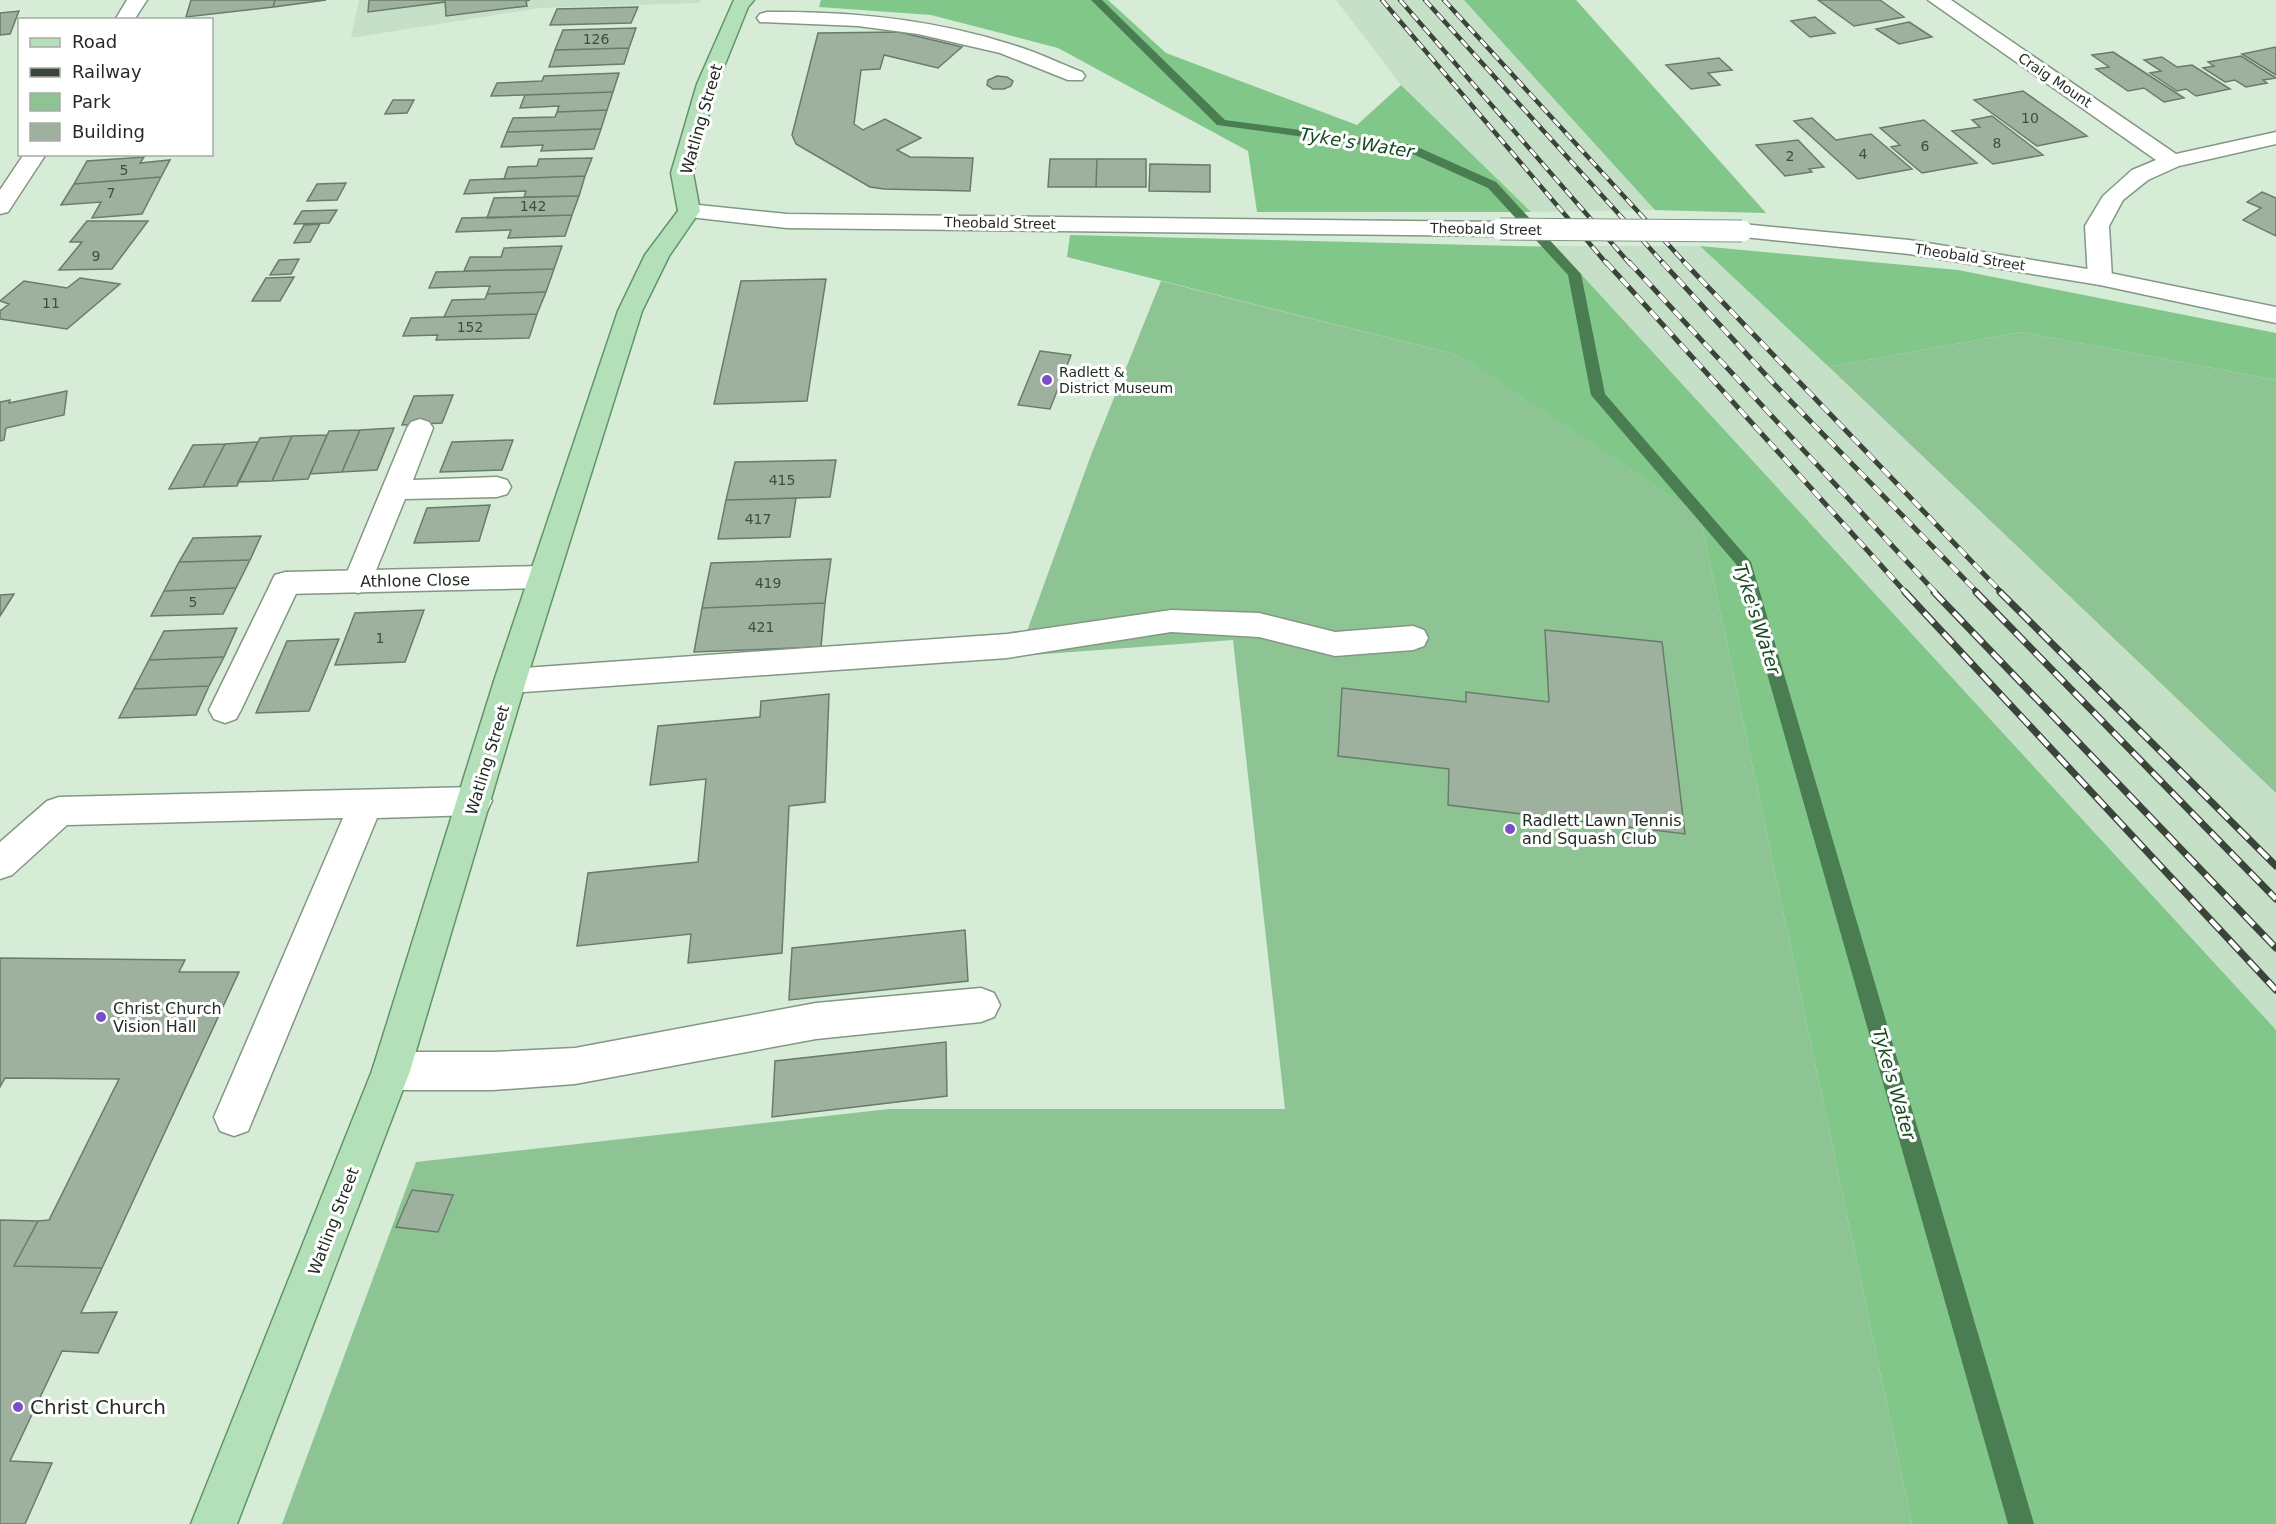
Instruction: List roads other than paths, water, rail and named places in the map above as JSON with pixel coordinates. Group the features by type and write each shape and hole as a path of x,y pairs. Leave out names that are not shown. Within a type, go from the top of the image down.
{"main road":[{"name":"Watling Street","path":"214,1524 391,1071 510,681 630,312 657,255 689,211 682,173 707,84 739,6 744,0"}],"street":[{"path":"125,18 137,0"},
{"name":"Craig Mount","path":"1938,0 2172,161"},
{"path":"767,18 843,18 927,29 1008,50 1075,76"},
{"path":"2100,278 2097,226 2114,196 2140,175 2172,161 2276,138"},
{"path":"0,207 34,156"},
{"name":"Theobald Street","path":"689,211 787,221 1742,231 1909,247 2100,278 2276,315"},
{"path":"358,582 420,428"},
{"path":"395,490 497,487"},
{"name":"Athlone Close","path":"225,710 286,583 543,577"},
{"path":"510,681 1007,646 1170,621 1259,625 1335,644 1413,638"},
{"path":"0,864 59,811 475,801"},
{"path":"234,1117 366,803"},
{"path":"391,1071 494,1071 575,1066 816,1021 981,1005"}],"waterway":[{"name":"Tyke's Water","path":"1096,0 1221,123 1409,148 1492,185 1574,274 1598,395 1743,562 2021,1524"}],"railway":[{"path":"1382,0 1607,264"},
{"path":"1400,0 1630,264"},
{"path":"1425,0 1664,264"},
{"path":"1444,0 1686,264"},
{"path":"1606,262 1906,593"},
{"path":"1629,262 1936,593"},
{"path":"1662,262 1775,385 1978,593"},
{"path":"1684,262 2002,593"},
{"path":"1905,592 2276,990"},
{"path":"1934,592 2276,948"},
{"path":"1976,592 2276,899"},
{"path":"2000,592 2276,866"}],"place":[{"name":"Radlett & District Museum","path":"1047,380"},
{"name":"Radlett Lawn Tennis and Squash Club","path":"1510,829"},
{"name":"Christ Church Vision Hall","path":"101,1017"},
{"name":"Christ Church","path":"18,1407"}]}
